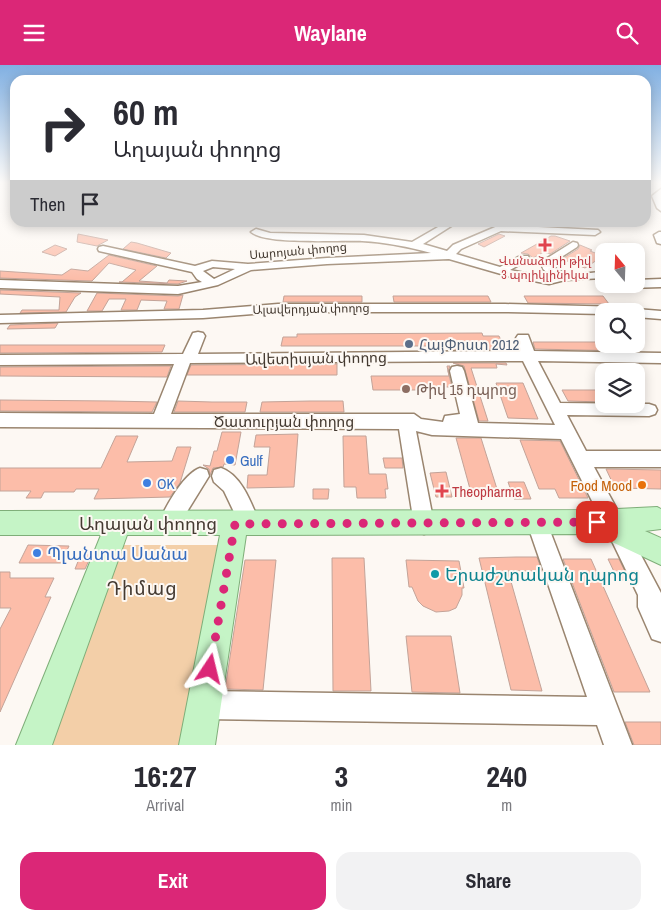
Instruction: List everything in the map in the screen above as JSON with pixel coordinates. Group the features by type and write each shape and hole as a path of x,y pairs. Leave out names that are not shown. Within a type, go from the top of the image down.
{"main road":[{"name":"Աղայան փողոց","path":"0,523 537,523 609,525 659,519"},
{"path":"659,519 652,525 652,533 661,551"},
{"path":"34,745 119,523"},
{"path":"197,745 242,524"},
{"name":"Աղայան փողոց","path":"609,525 661,551"}],"street":[{"path":"414,245 444,227"},
{"path":"448,256 457,247 499,227"},
{"path":"529,227 595,232"},
{"path":"589,227 595,232"},
{"path":"256,232 270,236 364,238 414,245 448,256 549,281 595,283"},
{"path":"565,277 554,274 547,267 546,262 595,232"},
{"path":"661,235 658,235 661,241"},
{"path":"102,249 196,269 212,264 250,267"},
{"name":"Սարոյան փողոց","path":"0,283 178,290 214,283 250,267 327,261 448,256"},
{"path":"502,270 524,258"},
{"path":"196,269 201,277 214,283"},
{"path":"549,281 565,277 595,275"},
{"path":"645,278 661,279"},
{"path":"645,284 661,283"},
{"name":"Ալավերդյան փողոց","path":"3,323 203,314 278,308 505,308 595,310"},
{"path":"645,314 661,315"},
{"path":"160,421 186,359 198,336"},
{"path":"522,338 528,357 556,409 609,525 650,595 650,607 661,630"},
{"name":"Ավետիսյան փողոց","path":"0,360 661,358"},
{"path":"424,523 406,422 470,421 457,371"},
{"path":"556,409 649,410"},
{"name":"Ծատուրյան փողոց","path":"0,420 406,422 432,428 567,432"},
{"path":"580,459 661,459"},
{"path":"168,523 189,489 200,476"},
{"path":"221,476 232,485 242,524"},
{"path":"537,523 618,745"},
{"path":"204,705 605,711"}],"shaded area":[{"path":"121,545 223,545 186,745 49,745"}],"building":[{"path":"78,234 108,240 97,246 77,242"},
{"path":"499,234 505,236 484,247 478,244"},
{"name":"Վանաձորի թիվ 3 պոլիկլինիկա","path":"551,236 570,241 550,254 544,252 533,258 528,254 521,253"},
{"path":"131,242 171,253 166,258 123,249"},
{"path":"55,245 67,249 55,256 42,252"},
{"path":"580,245 592,250 590,251 595,253 595,261 585,268 562,259 578,249"},
{"path":"109,255 157,266 139,281 167,283 169,280 187,281 178,284 119,282 122,282 136,270 109,263 92,281 0,278 0,271 62,275 71,269 88,271"},
{"path":"0,290 81,293 75,297 66,312 20,313 22,310 59,310 60,297 0,294"},
{"path":"97,293 183,295 179,309 164,309 167,301 141,300 137,310 121,310 126,299 109,299 102,311 87,311"},
{"path":"284,296 362,296 362,302 283,302"},
{"path":"393,296 488,296 491,302 394,302"},
{"path":"524,296 603,296 608,303 595,304 528,303"},
{"path":"58,323 55,328 7,329 10,325"},
{"path":"482,333 483,336 499,336 504,346 499,346 501,349 449,350 447,346 281,346 283,337 297,337 297,334"},
{"path":"533,342 595,342 595,350 535,349"},
{"path":"0,345 165,345 162,352 0,353"},
{"path":"453,363 506,363 507,365 496,364 497,368 471,368 488,421 479,421 464,366"},
{"path":"337,364 337,375 187,375 191,365"},
{"path":"171,366 167,377 0,376 0,367"},
{"path":"448,371 452,387 441,387 442,390 373,390 371,376 449,376"},
{"path":"496,383 523,383 538,419 508,418"},
{"path":"562,390 595,390 595,402 568,401"},
{"path":"0,400 157,402 152,412 0,411"},
{"path":"178,401 247,402 245,412 174,412"},
{"path":"343,401 344,412 260,412 262,402"},
{"path":"222,432 241,432 235,465 224,464 223,467 213,468 210,475 209,469 203,465 210,466 214,451 217,451"},
{"path":"298,434 294,487 247,488 248,475 267,475 270,447 254,447 256,435"},
{"path":"116,436 138,436 127,462 172,461 177,447 191,447 180,483 170,497 94,499 99,489 76,489 74,492 44,492 41,498 26,498 31,491 0,491 0,468 101,468"},
{"path":"343,436 366,436 369,474 386,474 388,489 385,489 386,498 357,498 356,487 344,487"},
{"path":"456,438 481,438 497,489 470,489"},
{"path":"520,440 560,441 588,498 559,498 555,489 539,489"},
{"path":"383,458 402,458 403,468 385,468"},
{"path":"606,469 661,470 661,489 615,488"},
{"path":"446,472 452,497 436,497 430,473"},
{"path":"508,482 524,482 531,499 514,499"},
{"path":"313,489 329,489 328,499 313,499"},
{"path":"28,545 69,546 61,563 19,563"},
{"path":"83,549 91,556 85,569 75,569"},
{"path":"537,557 542,571 508,571 542,691 511,690 479,558"},
{"path":"332,558 364,558 371,691 333,691"},
{"path":"563,559 591,559 650,692 614,692"},
{"path":"608,559 619,559 629,580 618,580"},
{"path":"245,560 276,560 263,690 225,689"},
{"name":"Երաժշտական դպրոց","path":"406,560 459,561 464,588 462,588 462,595 456,608 449,611 436,612 423,606 418,601 412,587 409,587"},
{"path":"0,572 10,572 10,578 54,578 45,597 51,597 0,712 0,629 11,608 0,608"},
{"path":"406,636 451,636 460,693 412,692"},
{"path":"625,722 661,722 661,745 634,745"}],"place":[{"name":"Վանաձորի թիվ 3 պոլիկլինիկա","path":"545,245"},
{"name":"ՀայՓոստ 2012","path":"409,344"},
{"name":"Թիվ 15 դպրոց","path":"406,389"},
{"name":"Gulf","path":"230,460"},
{"name":"OK","path":"147,483"},
{"name":"Food Mood","path":"642,485"},
{"name":"Theopharma","path":"442,491"},
{"name":"Պլանտա Սանա","path":"37,553"},
{"name":"Երաժշտական դպրոց","path":"435,574"}],"district":[{"name":"Դիմաց","path":"142,588"}],"route":[{"path":"210,669 235,524 597,522"}]}
